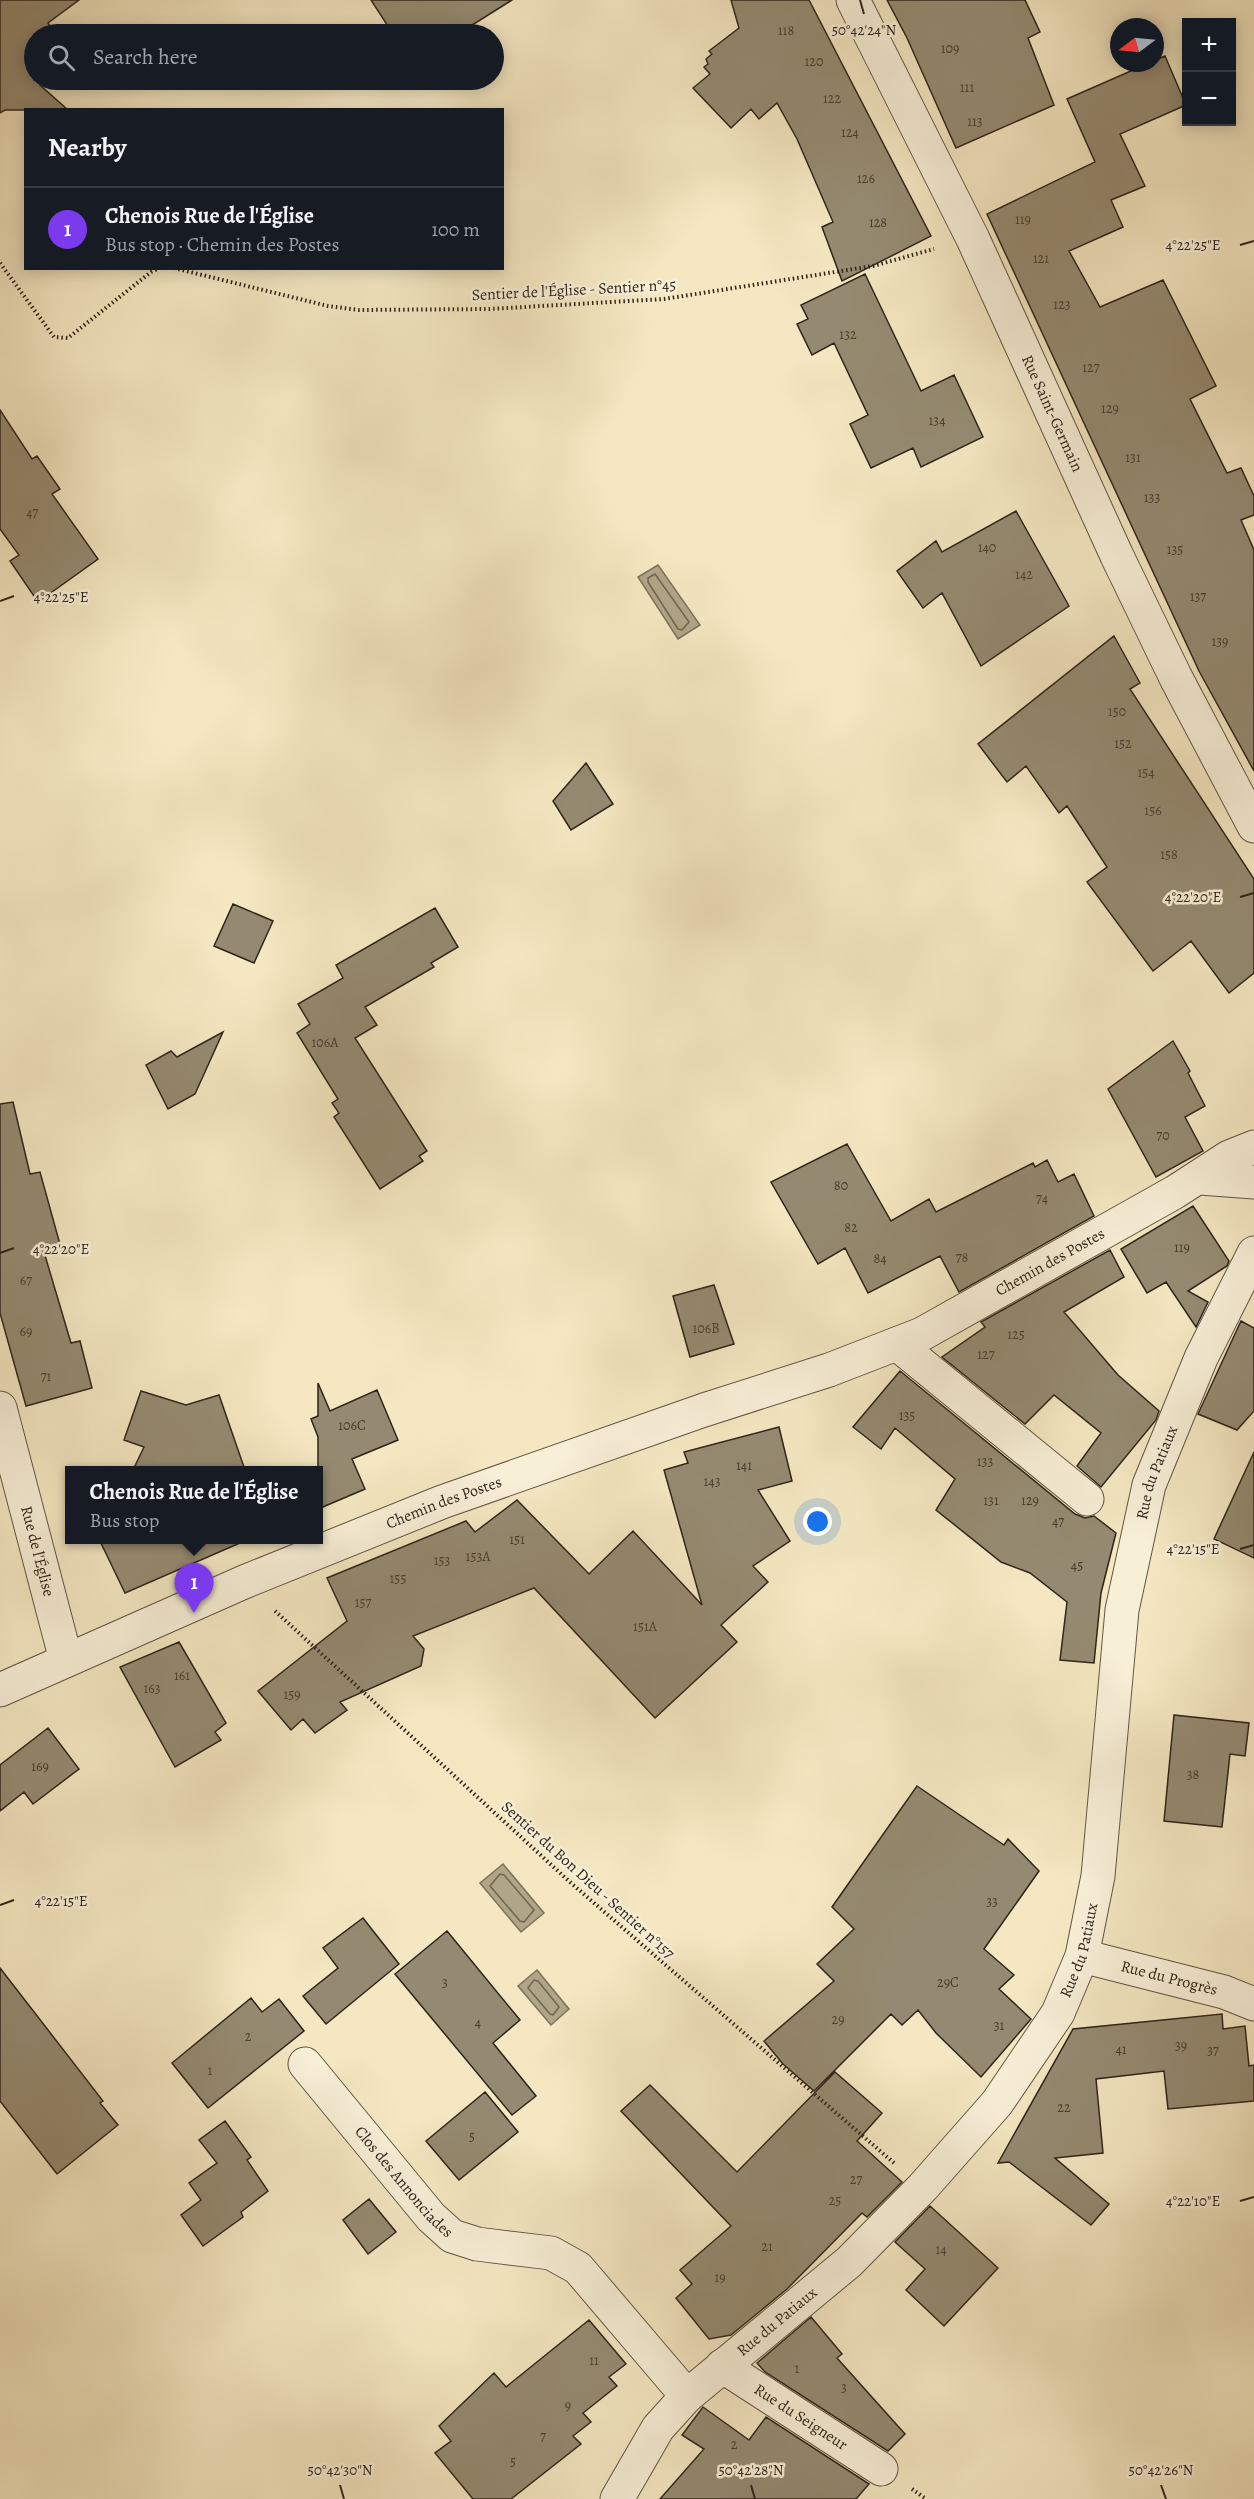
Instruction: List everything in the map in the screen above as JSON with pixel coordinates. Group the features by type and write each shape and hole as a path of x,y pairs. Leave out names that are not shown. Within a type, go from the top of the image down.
{"street":[{"name":"Rue Saint-Germain","path":"853,0 973,238 1122,566 1176,678 1254,825"},
{"name":"Chemin des Postes","path":"0,1690 243,1582 442,1502 704,1410 829,1370 922,1334 1200,1178 1229,1158 1254,1147"},
{"path":"1200,1178 1254,1182"},
{"name":"Rue du Patiaux","path":"617,2499 658,2428 687,2396 849,2262 923,2187 997,2103 1058,2013 1082,1956 1098,1876 1122,1610 1149,1485 1201,1359 1254,1253"},
{"path":"897,1344 1087,1499"},
{"name":"Rue de l'Église","path":"0,1408 66,1660"},
{"name":"Rue du Progrès","path":"1082,1956 1224,1992 1254,2004"},
{"name":"Clos des Annonciades","path":"305,2064 431,2217 452,2236 477,2244 551,2253 578,2268 687,2396"},
{"name":"Rue du Seigneur","path":"722,2366 881,2469"}],"path":[{"name":"Sentier de l'Église - Sentier n°45","path":"182,270 328,306 359,310 489,309 664,299 873,266 973,238"},
{"path":"0,262 54,337 68,338 156,270"},
{"name":"Sentier du Bon Dieu - Sentier n°157","path":"243,1582 571,1883 923,2187"}],"water":[{"path":"658,565 700,625 678,639 638,577"},
{"path":"503,1864 544,1913 521,1932 480,1883"},
{"path":"537,1970 569,2009 551,2025 518,1986"}],"building":[{"path":"0,0 79,0 49,24 24,24 24,90 46,90 66,108 24,108 24,110 5,110 0,113"},
{"path":"371,0 512,0 474,24 387,24"},
{"path":"731,0 809,0 931,236 842,281 822,227 833,222 797,139 777,103 759,119 751,109 731,128 693,88 710,74 704,67 708,64 706,59 712,54 709,51 739,28"},
{"path":"887,0 1025,0 1040,32 1028,38 1054,105 956,148 907,38"},
{"path":"1164,56 1182,96 1182,107 1120,134 1145,186 1111,200 1123,227 1069,251 1100,307 1163,280 1216,386 1190,399 1227,473 1241,468 1254,496 1254,515 1241,520 1254,550 1254,771 1199,671 987,214 1095,162 1067,99 1128,72 1164,72"},
{"path":"865,274 921,391 954,375 983,437 921,467 913,448 871,468 850,424 868,415 834,343 812,355 797,324 808,319 801,305"},
{"path":"0,410 32,459 37,456 60,489 52,494 98,559 38,602 10,561 19,555 0,529"},
{"path":"1016,511 1069,606 981,666 942,593 923,608 897,571 936,541 942,552"},
{"path":"1114,636 1140,683 1130,689 1254,879 1254,973 1229,993 1191,941 1153,971 1087,882 1107,867 1067,806 1059,813 1026,766 1007,782 978,744"},
{"path":"586,763 613,804 571,830 553,801"},
{"path":"233,904 273,921 254,963 214,946"},
{"path":"435,908 458,947 431,963 434,967 365,1007 377,1025 355,1038 427,1151 419,1156 423,1161 380,1189 334,1117 339,1113 332,1103 338,1099 297,1033 310,1024 298,1004 343,978 336,965"},
{"path":"223,1032 195,1094 168,1109 146,1065 171,1051 177,1057"},
{"path":"1173,1041 1190,1071 1188,1073 1205,1106 1185,1117 1203,1151 1156,1177 1108,1089"},
{"path":"13,1102 30,1174 40,1172 61,1248 44,1252 71,1343 80,1341 92,1388 26,1406 0,1313 0,1104"},
{"path":"847,1144 891,1221 929,1199 936,1212 1033,1163 1035,1167 1047,1160 1058,1182 1074,1174 1094,1216 959,1292 940,1256 868,1293 845,1248 818,1264 771,1182"},
{"path":"1193,1206 1229,1261 1227,1266 1188,1291 1208,1302 1196,1327 1166,1282 1147,1293 1121,1249"},
{"path":"1110,1250 1124,1277 1064,1312 1118,1375 1159,1411 1156,1420 1101,1487 1077,1466 1101,1433 1054,1395 1025,1424 942,1357 985,1327 981,1322"},
{"path":"714,1285 734,1344 690,1357 673,1296"},
{"path":"1241,1321 1254,1328 1254,1411 1237,1430 1198,1414"},
{"path":"900,1371 1075,1514 1085,1518 1094,1516 1116,1533 1101,1593 1094,1663 1060,1660 1067,1602 1030,1573 1001,1562 936,1510 955,1479 895,1428 881,1449 853,1427"},
{"path":"318,1383 330,1411 377,1390 398,1440 352,1459 365,1489 323,1507 323,1466 318,1466 318,1437 311,1419 318,1416"},
{"path":"141,1391 186,1405 219,1395 244,1466 135,1466 144,1447 124,1440"},
{"path":"779,1427 792,1481 758,1490 790,1541 753,1566 768,1582 721,1625 737,1642 655,1718 534,1588 413,1636 424,1649 421,1666 340,1702 347,1710 315,1733 303,1719 291,1730 258,1691 347,1621 327,1578 466,1521 475,1532 517,1500 589,1574 633,1531 702,1605 664,1470 688,1463 684,1452"},
{"path":"1254,1452 1254,1558 1214,1539"},
{"path":"101,1544 238,1544 125,1593"},
{"path":"179,1642 226,1723 215,1732 221,1740 175,1767 120,1667"},
{"path":"1174,1715 1249,1723 1245,1756 1230,1754 1222,1827 1164,1821"},
{"path":"48,1728 79,1769 33,1804 24,1792 0,1811 0,1765"},
{"path":"917,1786 1004,1845 1008,1839 1039,1871 984,1949 1014,1975 999,1989 1031,2019 981,2077 936,2033 918,2010 902,2025 891,2014 814,2091 783,2064 764,2041 834,1981 817,1964 854,1929 832,1907"},
{"path":"363,1918 399,1964 326,2024 303,1996 338,1968 323,1948"},
{"path":"447,1931 520,2020 493,2043 536,2096 512,2115 395,1974"},
{"path":"0,1968 103,2101 100,2103 118,2125 57,2174 0,2101"},
{"path":"251,1998 262,2012 279,1999 304,2031 208,2108 172,2063"},
{"path":"1222,2014 1223,2029 1245,2026 1249,2066 1254,2065 1254,2101 1168,2109 1164,2071 1096,2079 1103,2153 1055,2158 1109,2204 1091,2225 1009,2162 998,2163 1073,2029"},
{"path":"835,2072 882,2113 857,2141 902,2182 867,2217 862,2213 787,2289 731,2335 709,2339 676,2298 692,2284 680,2270 731,2226 621,2111 650,2085 737,2172"},
{"path":"485,2092 518,2132 459,2180 426,2141"},
{"path":"225,2121 251,2157 247,2160 268,2191 241,2212 243,2217 203,2246 181,2215 201,2200 189,2183 217,2163 199,2140"},
{"path":"369,2199 396,2232 368,2254 343,2220"},
{"path":"930,2206 998,2268 944,2326 906,2290 925,2269 895,2242"},
{"path":"811,2317 842,2354 837,2358 905,2434 888,2451 765,2372 757,2363"},
{"path":"589,2320 626,2364 609,2377 617,2386 583,2413 591,2422 573,2436 581,2444 511,2499 473,2499 435,2453 451,2441 439,2426 494,2373 506,2387"},
{"path":"703,2407 749,2440 766,2417 869,2484 856,2499 660,2499 704,2449 682,2435"}],"place":[{"name":"Chenois Rue de l'Église","path":"194,1613"}]}
